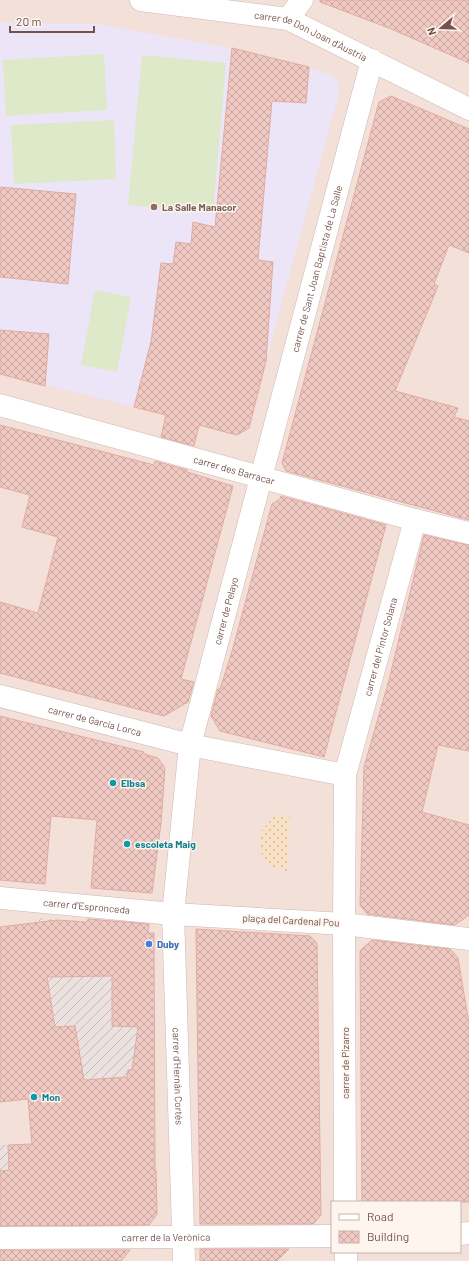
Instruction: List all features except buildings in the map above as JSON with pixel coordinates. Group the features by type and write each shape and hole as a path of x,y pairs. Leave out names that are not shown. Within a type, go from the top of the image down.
{"street":[{"name":"carrer de Don Joan d'Àustria","path":"141,0 288,19 469,108"},
{"path":"288,19 302,0"},
{"name":"carrer de Sant Joan Baptista de La Salle","path":"260,477 372,60"},
{"name":"carrer des Barracar","path":"0,405 415,520 469,533"},
{"name":"carrer de Pelayo","path":"190,745 260,477"},
{"name":"carrer del Pintor Solana","path":"345,774 415,520"},
{"name":"carrer de García Lorca","path":"0,696 190,745"},
{"path":"173,914 190,745 345,774"},
{"name":"plaça del Cardenal Pou","path":"173,914 344,924 345,774"},
{"name":"carrer d'Espronceda","path":"0,898 173,914"},
{"name":"carrer d'Hernán Cortés","path":"173,914 184,1261"},
{"path":"344,924 469,939"},
{"name":"carrer de Pizarro","path":"344,924 345,1201"},
{"name":"carrer de la Verònica","path":"0,1238 331,1236"}],"shaded area":[{"path":"0,0 469,0 469,1261 0,1261"},
{"name":"La Salle Manacor","path":"0,23 97,24 232,48 309,67 335,77 340,89 268,353 154,325 134,407 0,374"},
{"path":"38,918 60,920 70,977 154,975 155,1084 84,1086 55,1027"},
{"path":"0,1145 8,1145 9,1228 0,1229"}],"sand":[{"path":"290,814 287,871 278,869 267,863 261,853 260,839 261,831 275,816"}],"green space":[{"path":"104,54 107,110 6,116 3,60"},
{"path":"142,55 226,63 213,212 128,205"},
{"path":"114,120 116,179 14,184 11,125"},
{"path":"95,290 131,297 117,372 81,365"}],"place":[{"name":"La Salle Manacor","path":"154,207"},
{"name":"Elbsa","path":"113,783"},
{"name":"escoleta Maig","path":"127,844"},
{"name":"Duby","path":"149,944"},
{"name":"Mon","path":"34,1097"}]}
